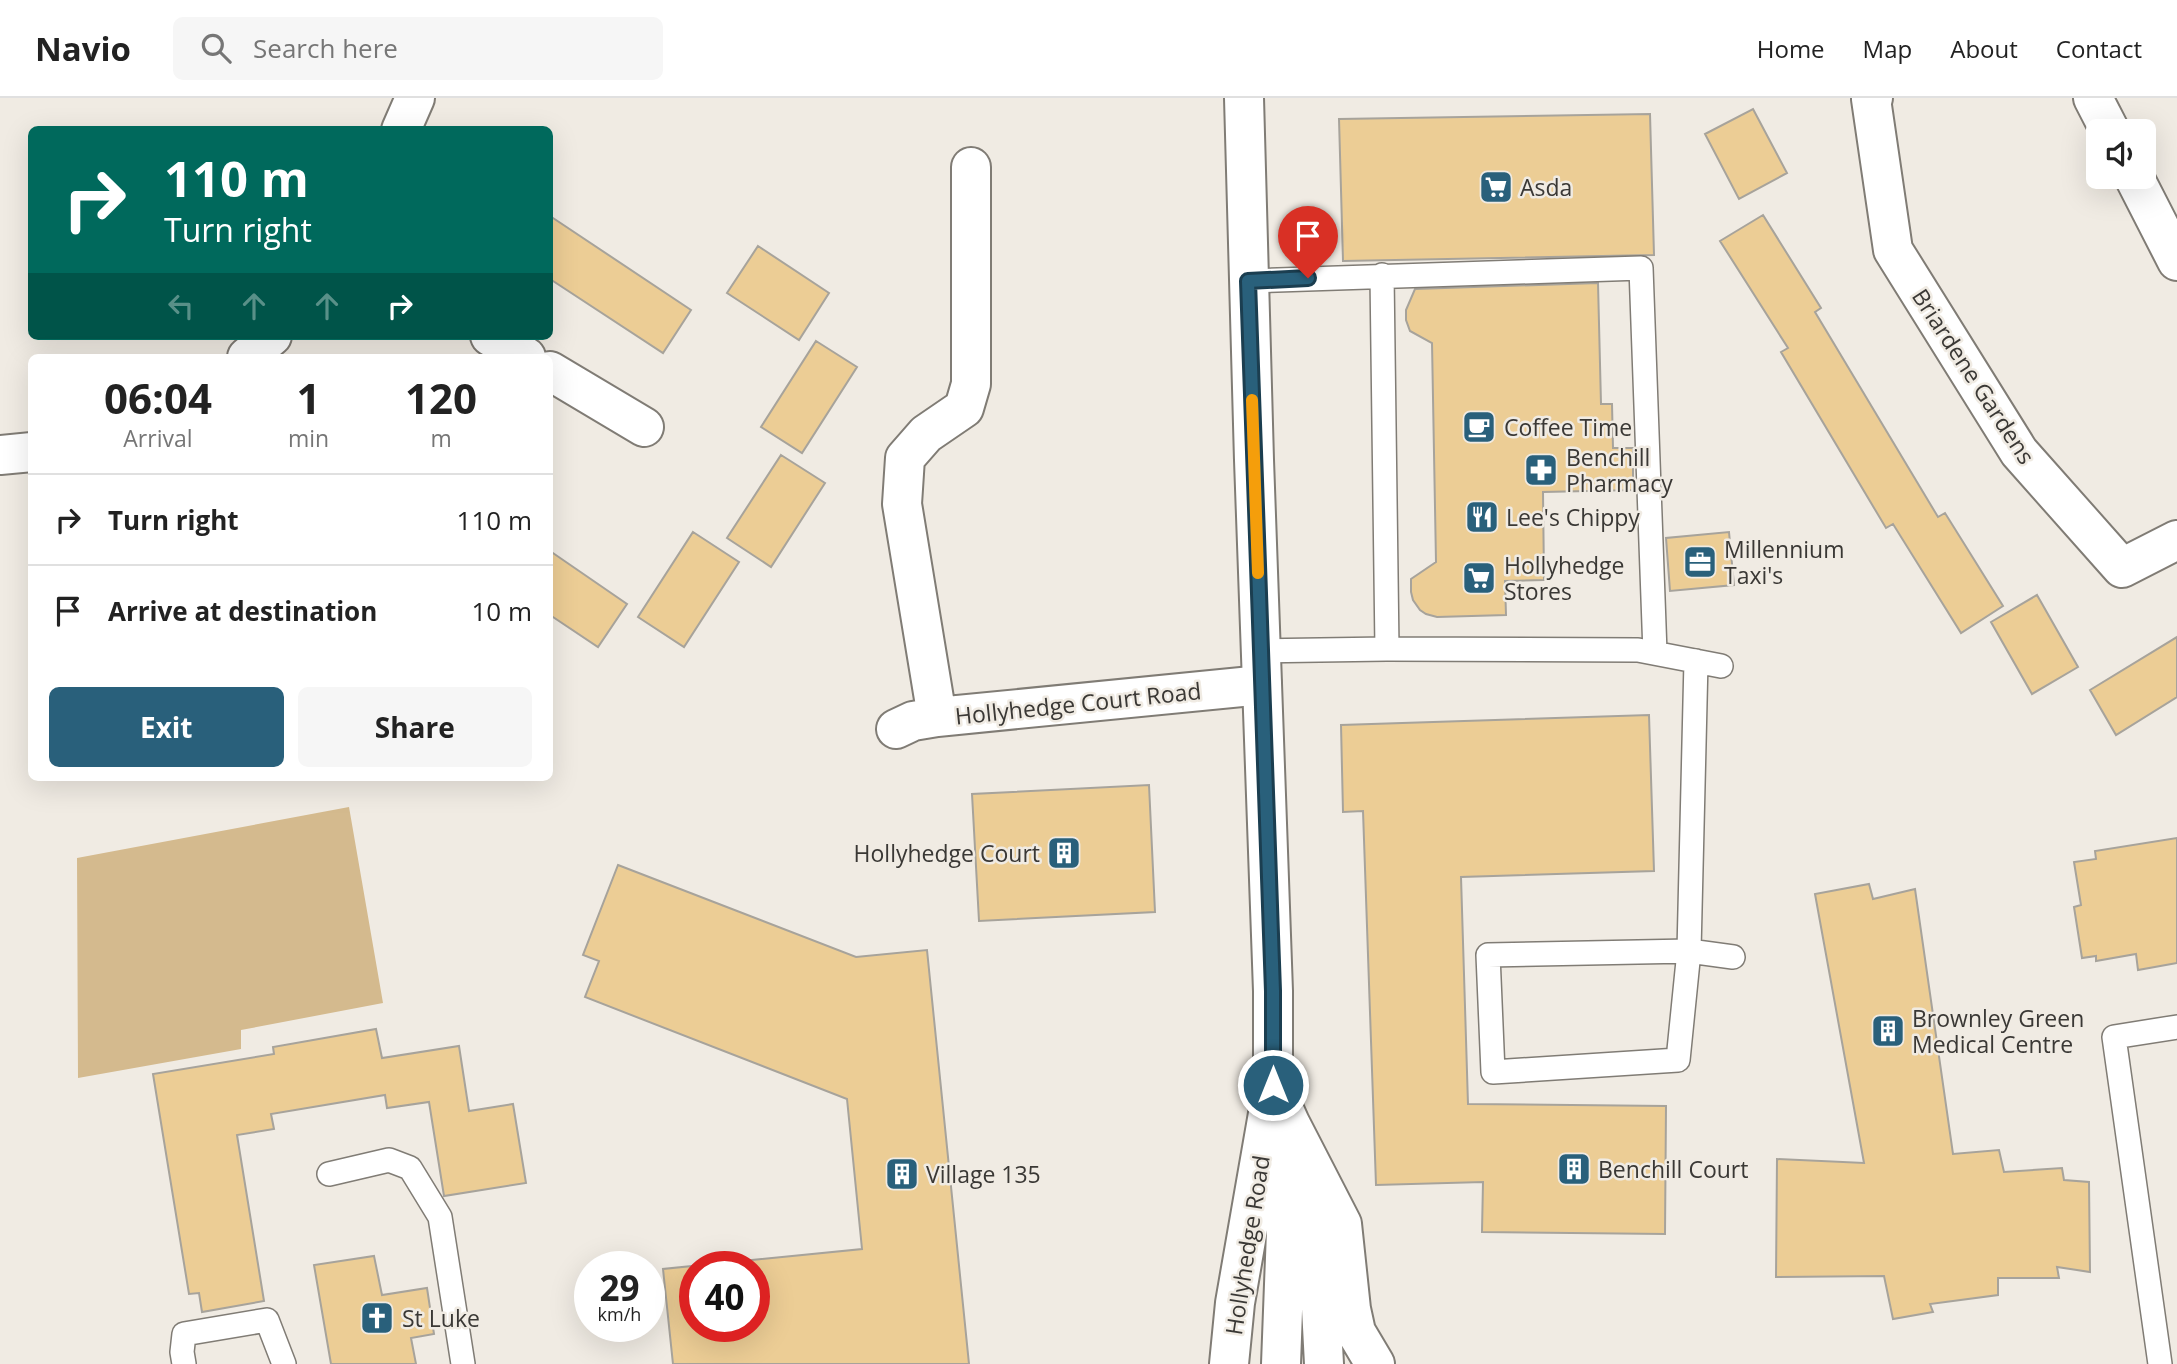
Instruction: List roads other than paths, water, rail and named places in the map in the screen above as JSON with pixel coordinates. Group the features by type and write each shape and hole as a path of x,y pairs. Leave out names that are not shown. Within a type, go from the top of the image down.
{"street":[{"path":"403,126 415,98"},
{"name":"Hollyhedge Road","path":"1229,1364 1235,1303 1273,1085 1273,991 1244,98"},
{"name":"Briardene Gardens","path":"1874,98 1871,99 1894,250 2019,452 2122,568 2177,540"},
{"path":"2093,98 2104,119"},
{"path":"937,717 902,504 905,458 926,434 964,408 971,384 971,167"},
{"path":"2141,189 2175,251"},
{"path":"251,354 267,340"},
{"path":"498,340 521,354"},
{"path":"553,373 644,428"},
{"path":"0,455 28,452"},
{"name":"Hollyhedge Court Road","path":"896,729 913,721 1261,668"},
{"name":"Hollyhedge Road","path":"1273,1085 1313,1165 1324,1364"},
{"path":"1281,1364 1290,1123"},
{"path":"1313,1165 1342,1224 1356,1332 1374,1364"},
{"path":"1213,1364 1235,1303"}],"lane":[{"path":"1248,281 1641,268 1656,653"},
{"path":"1382,275 1387,649"},
{"path":"1261,668 1387,649 1638,650 1721,666"},
{"path":"1696,661 1689,951 1678,1060 1493,1072 1488,956 1689,951 1733,957"},
{"path":"2160,1364 2114,1037 2177,1027"},
{"path":"329,1174 389,1160 410,1168 440,1217 463,1364"},
{"path":"184,1364 184,1334 267,1320 284,1364"}],"place":[{"name":"Asda","path":"1496,187"},
{"name":"Coffee Time","path":"1479,427"},
{"name":"Benchill Pharmacy","path":"1541,470"},
{"name":"Lee's Chippy","path":"1482,517"},
{"name":"Millennium Taxi's","path":"1700,562"},
{"name":"Hollyhedge Stores","path":"1479,578"},
{"name":"Hollyhedge Court","path":"1064,853"},
{"name":"Brownley Green Medical Centre","path":"1888,1031"},
{"name":"Benchill Court","path":"1574,1169"},
{"name":"Village 135","path":"902,1174"},
{"name":"St Luke","path":"377,1318"}]}
